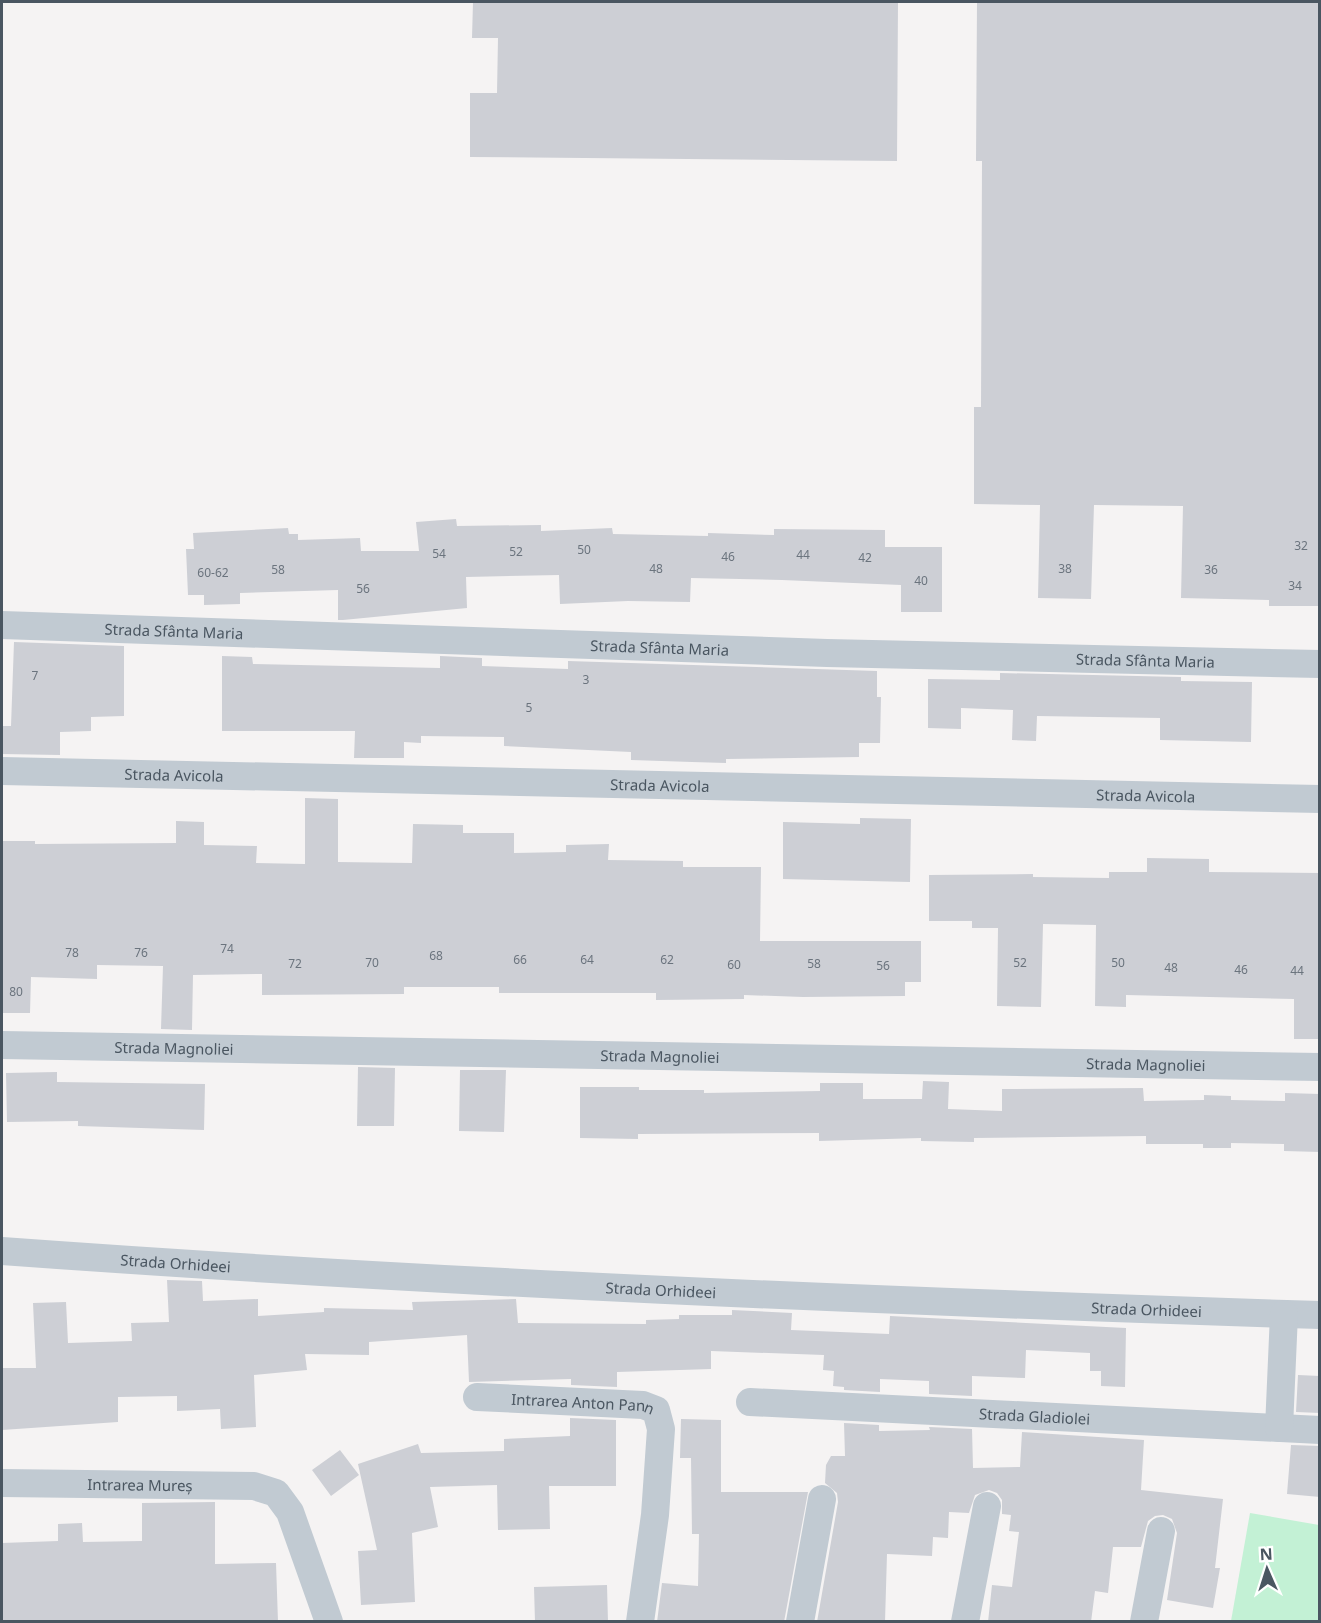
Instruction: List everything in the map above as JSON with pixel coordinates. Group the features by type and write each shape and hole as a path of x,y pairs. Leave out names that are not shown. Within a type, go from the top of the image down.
{"street":[{"name":"Strada Sfânta Maria","path":"2,625 827,653 1320,664"},
{"name":"Strada Avicola","path":"2,771 1320,800"},
{"name":"Strada Magnoliei","path":"2,1045 1320,1067"},
{"name":"Strada Orhideei","path":"2,1251 198,1265 677,1292 1320,1315"},
{"path":"1279,1428 1284,1314"},
{"name":"Intrarea Anton Pann","path":"477,1396 643,1405 656,1410 661,1429 658,1472 640,1622"},
{"name":"Strada Gladiolei","path":"750,1402 1320,1430"},
{"name":"Intrarea Mureș","path":"2,1483 254,1486 276,1493 290,1512 329,1622"},
{"path":"800,1622 822,1499"},
{"path":"965,1622 987,1506"},
{"path":"1144,1622 1161,1531"}],"green space":[{"path":"1250,1513 1319,1525 1319,1621 1231,1621"}],"building":[{"path":"473,2 898,2 897,161 470,157 470,93 497,93 498,38 472,38"},
{"path":"977,2 1320,2 1320,606 1269,606 1269,600 1181,598 1183,506 1094,505 1091,599 1038,598 1040,505 974,504 974,407 981,407 982,161 976,161"},
{"path":"456,519 457,526 541,525 541,531 612,528 613,534 708,536 708,533 774,535 774,529 885,530 885,547 942,547 942,612 901,612 901,585 782,580 691,578 690,602 628,601 560,604 559,575 466,577 467,608 343,620 338,620 338,590 240,593 240,604 204,605 204,595 188,595 186,549 194,549 193,533 288,528 289,534 298,534 298,540 360,538 361,551 419,551 416,522"},
{"path":"14,642 124,646 124,716 91,717 91,731 60,732 60,755 2,754 2,726 11,726"},
{"path":"222,656 252,657 253,664 440,668 440,656 482,658 482,666 568,669 568,661 877,671 877,697 881,697 880,743 859,743 859,757 726,759 726,763 631,760 631,752 504,746 504,737 421,736 421,743 404,742 404,758 354,758 355,731 222,731"},
{"path":"1000,673 1181,677 1181,681 1252,682 1251,742 1160,740 1160,718 1037,716 1036,741 1012,740 1013,710 961,708 961,729 928,728 928,679 1000,680"},
{"path":"305,798 338,799 338,862 412,863 413,824 463,825 463,833 514,833 514,853 566,852 566,845 609,844 608,860 683,861 683,867 761,867 760,941 921,941 921,982 905,982 905,996 744,995 744,999 656,1000 656,993 499,993 499,987 404,987 404,994 262,995 262,974 193,975 192,1030 161,1029 163,966 97,965 97,979 31,977 30,1013 2,1013 2,841 35,841 35,844 176,843 176,821 204,822 204,845 257,846 256,863 305,864"},
{"path":"860,818 911,819 910,882 783,879 783,822 860,824"},
{"path":"1147,858 1209,859 1209,872 1320,873 1320,1039 1294,1039 1294,999 1126,995 1126,1007 1095,1006 1096,925 1043,924 1041,1007 997,1006 998,928 972,928 972,921 929,921 929,875 1033,874 1033,877 1109,878 1109,872 1147,872"},
{"path":"358,1067 395,1068 394,1126 357,1126"},
{"path":"460,1070 506,1070 504,1132 459,1131"},
{"path":"57,1072 57,1082 205,1084 204,1130 78,1126 78,1121 7,1122 6,1073"},
{"path":"923,1081 949,1082 948,1109 1002,1111 1002,1089 1143,1088 1144,1101 1204,1100 1204,1095 1231,1096 1231,1100 1285,1101 1285,1093 1320,1094 1320,1152 1284,1151 1284,1144 1231,1143 1231,1148 1203,1148 1203,1144 1146,1144 1146,1136 974,1138 974,1142 921,1141 921,1138 819,1141 819,1133 638,1134 638,1139 580,1138 580,1087 704,1090 704,1093 820,1091 820,1083 863,1083 863,1099 922,1099"},
{"path":"167,1280 202,1281 203,1301 258,1299 258,1316 324,1312 324,1308 413,1310 412,1302 516,1299 518,1323 646,1324 646,1320 679,1319 679,1315 732,1315 732,1310 792,1313 791,1330 889,1334 890,1316 1126,1328 1125,1387 1101,1386 1101,1371 1090,1371 1090,1353 1026,1350 1025,1378 972,1376 972,1396 929,1394 929,1381 880,1379 880,1392 844,1390 844,1387 833,1386 834,1371 823,1370 824,1355 711,1351 711,1369 617,1372 617,1387 571,1385 571,1379 469,1382 467,1335 369,1342 369,1355 305,1354 307,1370 254,1375 256,1427 221,1429 220,1409 177,1411 177,1396 118,1397 118,1422 2,1430 2,1368 36,1368 33,1303 66,1302 68,1343 132,1341 131,1323 169,1322"},
{"path":"1298,1375 1320,1376 1320,1413 1296,1412"},
{"path":"570,1418 616,1420 616,1486 549,1486 550,1529 498,1530 497,1485 430,1487 438,1527 412,1533 415,1602 361,1605 358,1551 377,1550 358,1464 418,1444 421,1453 504,1451 504,1439 570,1436"},
{"path":"681,1419 721,1420 721,1492 808,1492 784,1622 657,1622 662,1583 698,1586 699,1534 692,1534 691,1458 680,1458"},
{"path":"844,1423 879,1425 879,1431 930,1430 929,1427 972,1429 973,1468 1020,1467 1022,1432 1144,1440 1141,1490 1223,1499 1215,1568 1220,1568 1213,1608 1167,1600 1177,1533 1172,1519 1163,1515 1155,1516 1148,1521 1141,1547 1113,1547 1108,1593 1095,1591 1091,1622 988,1622 992,1585 1012,1587 1019,1532 1009,1531 1011,1515 1002,1514 1002,1500 997,1493 989,1490 975,1495 969,1513 949,1512 948,1538 933,1537 932,1556 887,1554 885,1622 817,1622 838,1502 837,1493 825,1483 826,1465 831,1456 845,1456"},
{"path":"1291,1445 1320,1446 1320,1497 1287,1494"},
{"path":"340,1450 359,1475 331,1496 312,1470"},
{"path":"215,1502 215,1564 276,1563 278,1622 2,1622 2,1543 58,1541 58,1524 82,1523 83,1542 142,1541 142,1503"},
{"path":"607,1585 608,1622 535,1622 534,1587"}]}
